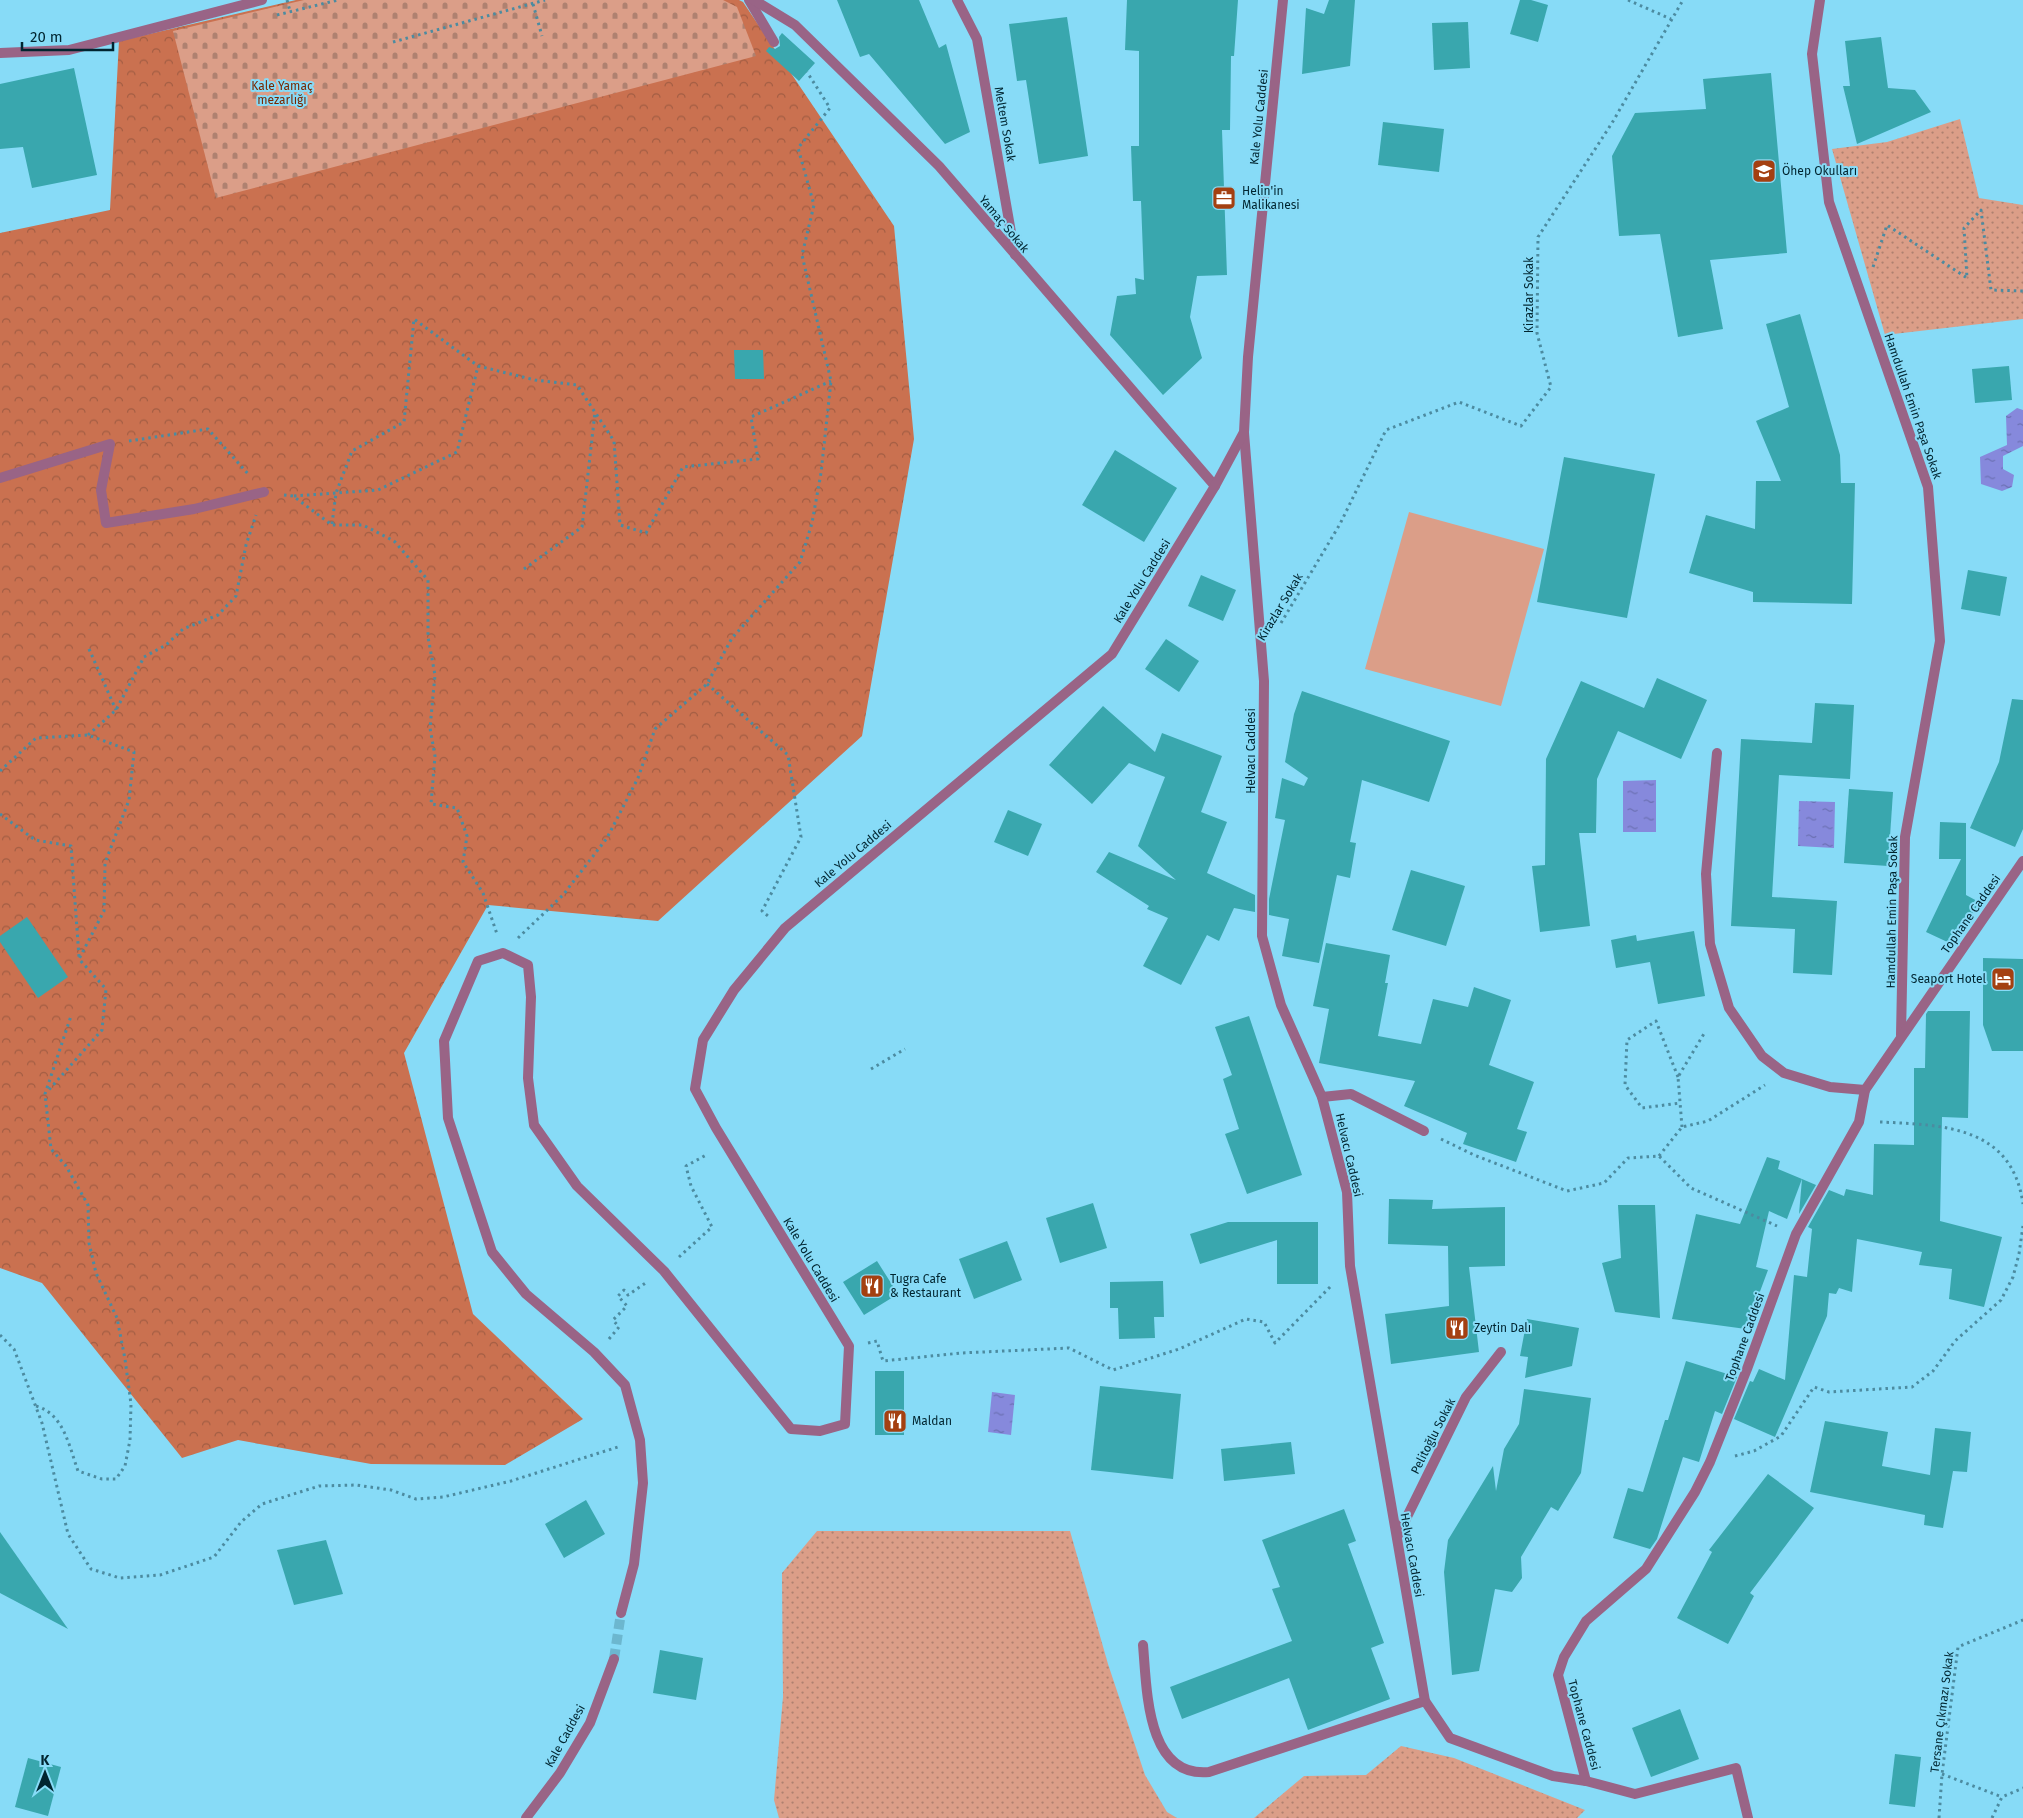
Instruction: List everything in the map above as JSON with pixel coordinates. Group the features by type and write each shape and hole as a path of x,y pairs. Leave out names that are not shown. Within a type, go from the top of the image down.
{"street":[{"path":"0,53 69,50 262,0"},
{"path":"749,0 774,42"},
{"name":"Yamaç Sokak","path":"754,0 802,32 939,166 1215,486"},
{"name":"Meltem Sokak","path":"957,0 977,39 1015,256"},
{"name":"Kale Yolu Caddesi","path":"503,953 528,965 531,996 528,1078 534,1125 576,1186 664,1271 790,1429 820,1431 845,1424 849,1346 694,1089 703,1040 734,990 785,928 1112,654 1215,486 1244,432 1248,357 1284,0"},
{"name":"Hamdullah Emin Paşa Sokak","path":"1820,0 1812,54 1829,202 1928,487 1940,641 1905,837 1901,1036"},
{"name":"Helvacı Caddesi","path":"1244,432 1264,681 1262,936 1281,1005 1322,1097 1347,1192 1350,1266 1425,1701 1450,1738 1553,1776 1586,1780"},
{"path":"0,478 110,444 101,490 106,523 194,509 264,492"},
{"path":"1717,753 1706,874 1710,944 1729,1008 1762,1056 1784,1073 1830,1087 1866,1090"},
{"name":"Tophane Caddesi","path":"1748,1818 1736,1768 1635,1794 1586,1780 1558,1675 1564,1657 1586,1621 1646,1569 1695,1492 1710,1462 1748,1369 1796,1234 1859,1122 1866,1090 1901,1036 2023,861"},
{"path":"503,953 478,961 444,1041 448,1118 492,1252 526,1294 594,1352 624,1385 640,1440 643,1483 634,1564 621,1613"},
{"path":"1322,1097 1351,1094 1424,1131"},
{"name":"Pelitoğlu Sokak","path":"1397,1536 1466,1397 1501,1352"},
{"path":"1143,1645 1149,1710 1160,1742 1173,1763 1184,1770 1196,1774 1209,1772 1425,1701"},
{"name":"Kale Caddesi","path":"526,1818 560,1773 590,1723 614,1659"}],"path":[{"path":"287,0 290,11"},
{"path":"271,16 338,0"},
{"path":"393,42 544,0"},
{"path":"1628,0 1671,19"},
{"name":"Kirazlar Sokak","path":"1262,655 1340,524 1386,430 1459,402 1521,426 1551,388 1537,333 1538,237 1612,123 1683,0"},
{"path":"533,4 542,36"},
{"path":"293,496 332,525 363,525 394,541 428,580 428,637 435,675 430,728 435,756 431,804 457,808 467,836 463,862 483,893 503,953 563,895 607,838 638,778 655,729 707,684 732,638 800,562 812,523 821,473 831,381 802,255 814,205 798,148 830,108 807,72"},
{"path":"1863,299 1887,225 1967,278 1964,228 1981,210 1991,290 2023,291"},
{"path":"332,525 336,493 352,451 404,422 414,319 478,366 535,380 576,385 614,441 620,525 646,533 683,467 758,459 751,417 831,381"},
{"path":"110,444 208,429 264,492 293,496 378,490 457,452 478,366"},
{"path":"524,569 582,527 595,412"},
{"path":"88,735 116,710 144,657 166,645 183,630 218,615 236,596 246,545 264,492"},
{"path":"89,649 116,710"},
{"path":"707,684 788,755 801,837 762,911 785,928"},
{"path":"0,771 36,738 88,735 134,752 129,800 104,863 104,911 79,959"},
{"path":"0,814 35,840 71,846 79,959 106,989 102,1030 45,1094"},
{"path":"36,1406 48,1410 58,1419 78,1471 102,1479 116,1479 125,1466 130,1440 131,1404 125,1358 117,1318 96,1273 89,1243 88,1205 66,1166 51,1149 45,1094 71,1016"},
{"path":"1680,1103 1642,1108 1625,1085 1627,1040 1656,1021 1678,1077 1682,1127"},
{"path":"1678,1077 1705,1032"},
{"path":"872,1069 905,1049"},
{"path":"1424,1131 1474,1155 1567,1191 1604,1183 1628,1158 1659,1156 1682,1127 1708,1121 1784,1073"},
{"path":"1859,1122 1906,1124 1956,1131 1978,1137 1996,1147 2013,1169 2020,1187 2023,1204"},
{"path":"664,1271 712,1227 691,1186 686,1166 712,1152 716,1128"},
{"path":"1659,1156 1691,1188 1796,1234"},
{"path":"1710,1462 1754,1451 1781,1436 1814,1387 1829,1392 1912,1387 1933,1371 1955,1341 2001,1300 2013,1277 2023,1226"},
{"path":"877,1341 883,1361 961,1354 1069,1348 1113,1370 1179,1349 1246,1319 1264,1322 1275,1343 1350,1266"},
{"path":"614,1345 609,1338 619,1327 613,1320 627,1306 618,1296 624,1290 628,1294"},
{"path":"0,1334 14,1350 42,1423 68,1534 91,1569 120,1578 160,1575 214,1557 241,1522 262,1504 282,1496 319,1486 356,1485 391,1490 416,1499 443,1497 511,1481 640,1440"},
{"name":"Tersane Çıkmazı Sokak","path":"1939,1818 1942,1774 1958,1647 2023,1620"},
{"path":"1942,1774 2002,1797"},
{"path":"1992,1818 2002,1797 2023,1788"}],"green space":[{"path":"296,0 739,0 743,2 894,226 914,439 862,736 658,921 488,905 404,1053 473,1314 583,1419 505,1465 371,1464 238,1440 182,1458 42,1283 0,1268 0,233 110,210 119,41"},
{"name":"Kale Yamaç mezarlığı","path":"304,0 723,0 737,7 756,56 216,198 173,31"},
{"path":"1960,119 1979,198 2023,205 2023,319 1885,335 1832,149 1887,142"},
{"path":"1409,512 1544,549 1501,706 1365,669"},
{"path":"817,1531 1070,1531 1108,1664 1145,1775 1167,1812 1177,1818 779,1818 774,1800 783,1697 782,1573"},
{"path":"1401,1746 1454,1758 1585,1810 1577,1818 1254,1818 1304,1776 1366,1775"}],"water":[{"path":"2017,408 2023,410 2023,446 2003,456 2003,469 2014,475 2012,487 2002,491 1981,484 1980,457 2007,445 2006,416"},
{"path":"1656,780 1656,832 1623,832 1623,781"},
{"path":"1799,801 1835,802 1834,848 1798,846"},
{"path":"992,1392 1015,1395 1011,1435 988,1432"}],"building":[{"path":"837,0 919,0 939,48 946,44 970,132 945,144 869,54 860,57"},
{"path":"1127,0 1238,0 1234,56 1231,56 1230,130 1222,130 1227,275 1197,276 1190,317 1202,358 1163,395 1110,335 1117,296 1136,294 1135,278 1144,280 1141,201 1133,201 1131,146 1139,146 1139,51 1125,50"},
{"path":"1329,0 1355,0 1350,66 1302,74 1306,8 1324,14"},
{"path":"1520,0 1531,0 1548,5 1538,42 1510,34"},
{"path":"1067,17 1088,156 1039,164 1026,80 1017,81 1009,24"},
{"path":"1468,22 1470,68 1434,70 1432,23"},
{"path":"782,33 815,63 799,81 766,51 769,47 775,49 780,46 779,37"},
{"path":"1881,37 1888,88 1915,90 1931,112 1857,144 1843,86 1850,86 1845,41"},
{"path":"74,68 97,175 32,188 23,147 0,149 0,84"},
{"path":"1771,73 1787,253 1710,260 1723,329 1678,337 1660,234 1619,236 1612,156 1635,113 1706,109 1703,79"},
{"path":"1383,122 1444,129 1439,172 1378,165"},
{"path":"1800,314 1840,455 1841,483 1855,483 1852,604 1753,602 1753,592 1689,573 1706,515 1755,529 1756,481 1781,481 1756,421 1789,407 1766,324"},
{"path":"734,350 763,350 764,379 735,379"},
{"path":"2009,366 2012,400 1975,403 1972,369"},
{"path":"1115,450 1177,488 1144,542 1082,505"},
{"path":"1564,457 1655,474 1627,618 1537,602"},
{"path":"1968,570 2007,577 2000,616 1961,609"},
{"path":"1201,575 1236,590 1223,621 1188,606"},
{"path":"1166,639 1199,661 1179,692 1145,669"},
{"path":"1657,678 1707,700 1681,759 1618,731 1597,779 1596,833 1579,833 1590,926 1540,932 1532,866 1545,865 1546,759 1581,681 1644,708"},
{"path":"1302,691 1450,741 1429,802 1362,780 1350,842 1356,843 1350,878 1337,875 1319,963 1282,956 1289,919 1269,915 1269,899 1285,820 1275,818 1282,778 1304,786 1308,778 1285,762 1294,714"},
{"path":"2012,699 2023,700 2023,829 2015,847 1970,828 1999,762"},
{"path":"1815,703 1854,705 1850,779 1779,775 1772,897 1837,901 1832,975 1793,973 1795,929 1731,926 1741,739 1812,743"},
{"path":"1103,706 1155,752 1162,733 1222,756 1201,812 1227,822 1207,873 1255,895 1255,912 1234,908 1219,941 1207,935 1181,985 1143,966 1168,918 1147,909 1149,906 1096,872 1109,852 1176,880 1138,846 1165,777 1129,763 1092,804 1049,765"},
{"path":"1849,789 1893,792 1888,866 1844,863"},
{"path":"1008,810 1042,824 1028,856 994,842"},
{"path":"1940,822 1966,823 1966,895 1979,902 1956,946 1926,932 1961,859 1939,859"},
{"path":"1411,870 1465,886 1446,946 1392,930"},
{"path":"27,917 68,977 38,998 0,942 0,936"},
{"path":"1694,931 1705,996 1658,1004 1650,962 1616,968 1611,940 1636,935 1637,941"},
{"path":"1326,943 1390,955 1385,983 1388,983 1378,1036 1421,1044 1433,999 1468,1007 1474,987 1511,1000 1489,1065 1534,1082 1517,1129 1527,1132 1516,1162 1463,1144 1467,1133 1404,1106 1415,1081 1319,1063 1329,1009 1313,1006"},
{"path":"1983,958 2023,959 2023,1051 1992,1051 1983,1025"},
{"path":"1928,1011 1970,1011 1968,1118 1942,1117 1940,1221 2002,1237 1984,1307 1949,1299 1952,1269 1919,1265 1922,1252 1857,1239 1852,1292 1839,1288 1836,1294 1829,1293 1827,1316 1775,1437 1734,1419 1750,1381 1753,1382 1759,1369 1785,1380 1794,1275 1807,1277 1812,1229 1808,1227 1829,1190 1844,1196 1846,1189 1873,1195 1874,1144 1914,1145 1914,1068 1925,1068 1926,1014"},
{"path":"1249,1016 1302,1175 1247,1194 1225,1134 1239,1129 1223,1079 1232,1075 1215,1027"},
{"path":"1767,1157 1780,1161 1778,1169 1802,1179 1787,1219 1769,1211 1756,1267 1768,1270 1746,1329 1672,1319 1696,1214 1740,1224"},
{"path":"1802,1179 1816,1185 1799,1214"},
{"path":"1389,1199 1433,1200 1432,1209 1505,1207 1505,1266 1469,1267 1479,1352 1391,1364 1385,1314 1449,1306 1448,1246 1388,1244"},
{"path":"1093,1203 1107,1248 1060,1263 1046,1218"},
{"path":"1618,1205 1655,1205 1660,1318 1615,1312 1602,1263 1621,1258"},
{"path":"1228,1222 1318,1222 1318,1284 1277,1284 1277,1240 1200,1264 1190,1234"},
{"path":"1007,1241 1022,1280 974,1299 959,1259"},
{"path":"877,1261 898,1294 864,1315 843,1282"},
{"path":"1163,1281 1164,1317 1154,1317 1155,1338 1119,1339 1118,1308 1110,1308 1110,1282"},
{"path":"1527,1319 1579,1328 1572,1366 1525,1378 1528,1357 1520,1356"},
{"path":"1686,1361 1737,1377 1722,1414 1715,1411 1699,1462 1683,1457 1657,1539 1650,1549 1613,1538 1628,1488 1643,1492 1665,1420 1668,1420"},
{"path":"875,1371 904,1371 904,1435 875,1435"},
{"path":"1100,1386 1181,1394 1173,1479 1091,1470"},
{"path":"1524,1389 1591,1398 1581,1473 1558,1511 1551,1507 1521,1557 1522,1578 1512,1592 1495,1589 1479,1671 1452,1675 1444,1572 1448,1540 1493,1466 1496,1491 1504,1449 1519,1424"},
{"path":"1825,1421 1888,1432 1882,1466 1930,1475 1935,1428 1971,1432 1967,1472 1953,1471 1943,1528 1924,1525 1925,1515 1810,1492"},
{"path":"1291,1442 1295,1474 1224,1481 1221,1449"},
{"path":"1768,1474 1814,1508 1750,1593 1754,1596 1728,1644 1677,1618 1712,1552 1709,1550"},
{"path":"586,1500 605,1534 564,1558 545,1524"},
{"path":"1344,1509 1356,1541 1348,1544 1384,1643 1371,1648 1390,1699 1308,1730 1289,1678 1182,1719 1170,1687 1292,1641 1272,1589 1280,1587 1262,1540"},
{"path":"0,1532 68,1629 0,1593"},
{"path":"326,1540 343,1594 294,1605 277,1550"},
{"path":"660,1650 703,1658 696,1700 653,1693"},
{"path":"1680,1709 1699,1759 1651,1777 1632,1728"},
{"path":"1895,1754 1921,1757 1915,1807 1889,1804"},
{"path":"28,1758 61,1767 48,1816 15,1807"}],"tunnel":[{"path":"614,1659 621,1613"}],"place":[{"name":"Öhep Okulları","path":"1764,171"},
{"name":"Helin'in Malikanesi","path":"1224,198"},
{"name":"Seaport Hotel","path":"2003,979"},
{"name":"Tugra Cafe & Restaurant","path":"872,1286"},
{"name":"Zeytin Dalı","path":"1457,1328"},
{"name":"Maldan","path":"895,1421"}]}
